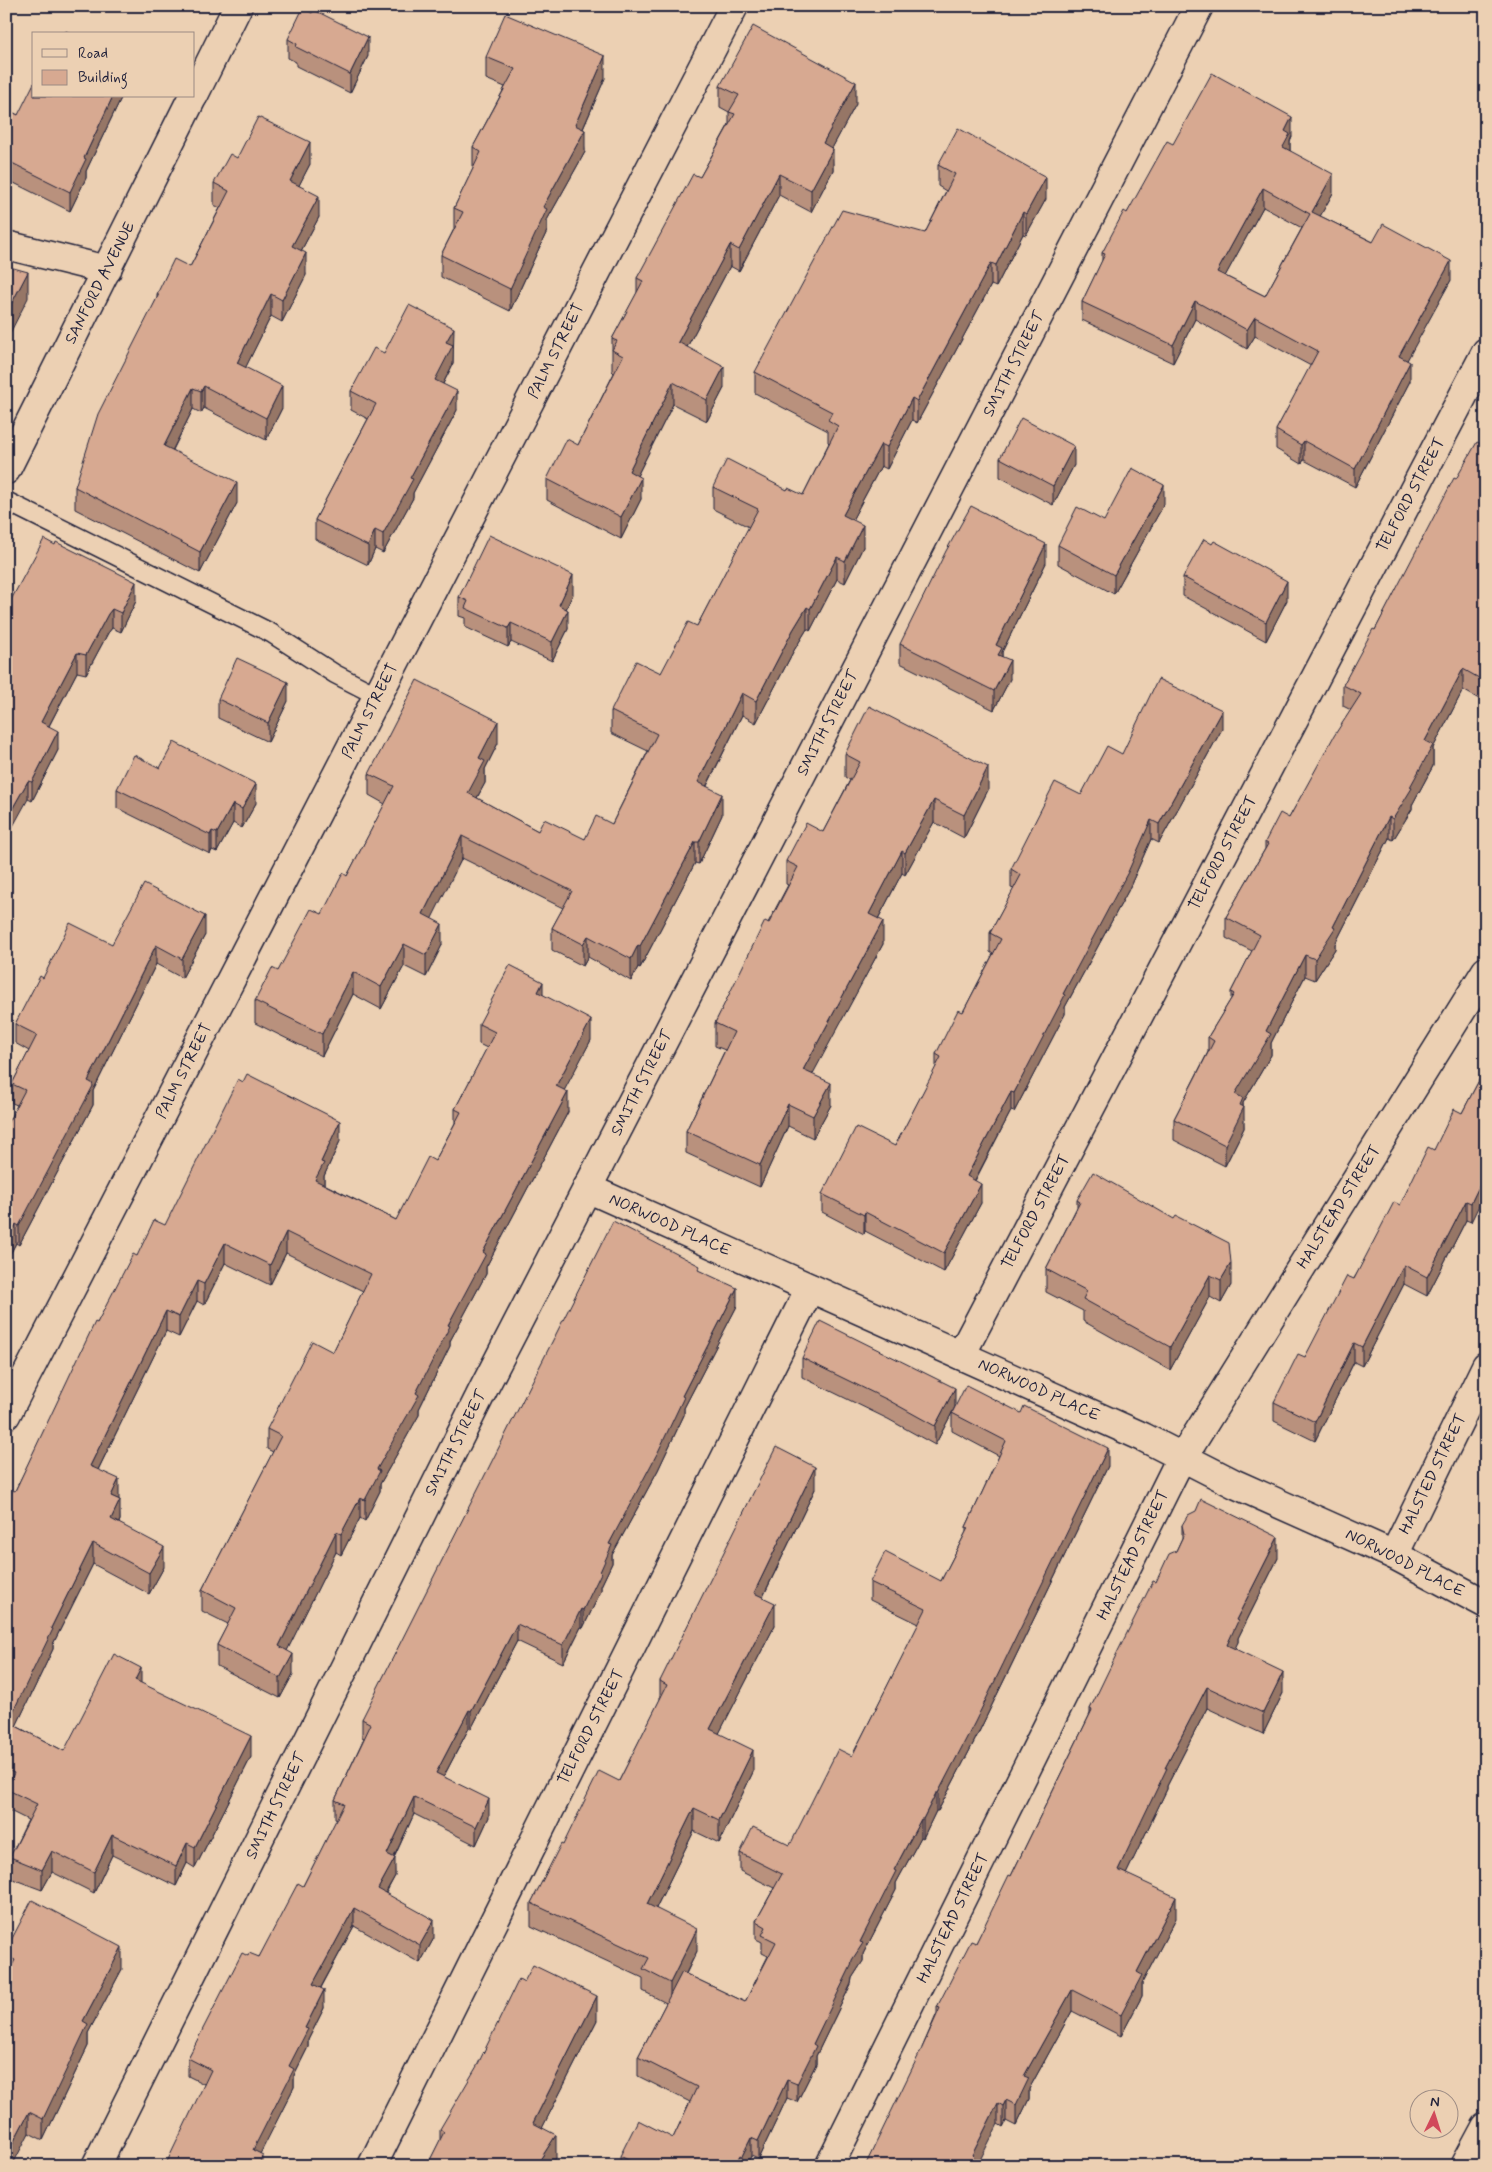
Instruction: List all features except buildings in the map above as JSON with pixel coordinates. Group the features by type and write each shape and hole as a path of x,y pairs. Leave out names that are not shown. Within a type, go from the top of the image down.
{"street":[{"name":"PALM STREET","path":"6,1416 734,6"},
{"name":"SMITH STREET","path":"96,2166 485,1386 1199,6"},
{"name":"SANFORD AVENUE","path":"195,94 234,16"},
{"name":"SANFORD AVENUE","path":"6,470 193,98"},
{"path":"6,245 107,270"},
{"name":"TELFORD STREET","path":"961,1355 1486,352"},
{"name":"HALSTEAD STREET","path":"829,2166 1175,1470 1486,971"},
{"name":"NORWOOD PLACE","path":"587,1188 1134,1433 1236,1484 1394,1555 1486,1604"},
{"name":"TELFORD STREET","path":"372,2166 810,1288"},
{"name":"HALSTED STREET","path":"1394,1555 1486,1366"},
{"path":"1465,2166 1486,2127"}],"lane":[{"path":"6,501 271,633 334,674 378,696"}]}
